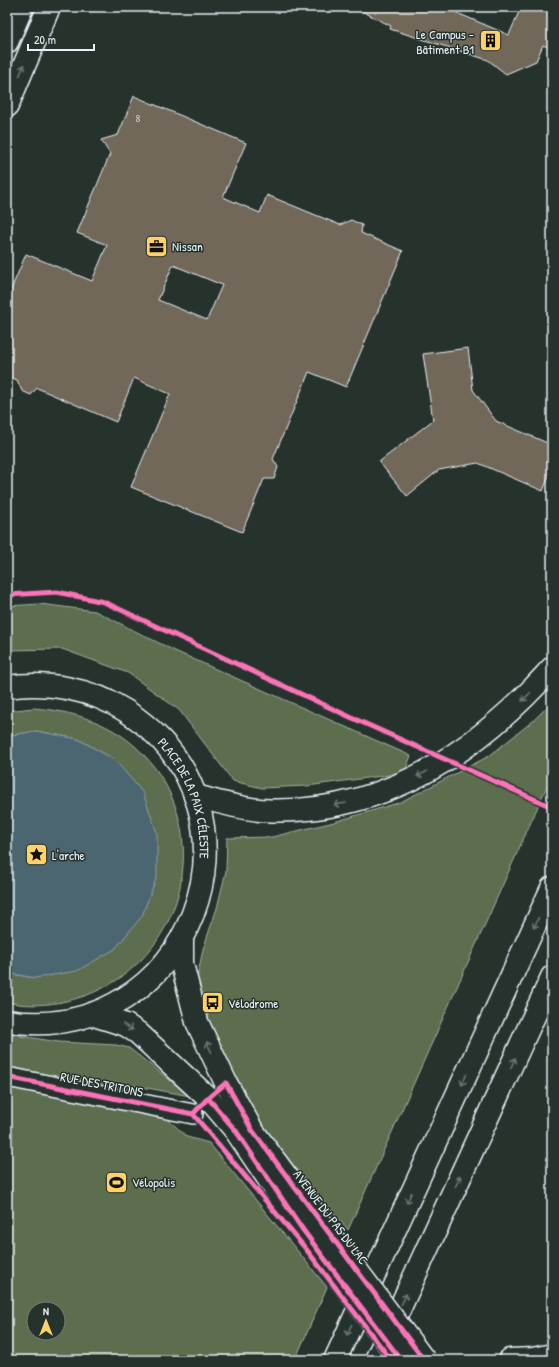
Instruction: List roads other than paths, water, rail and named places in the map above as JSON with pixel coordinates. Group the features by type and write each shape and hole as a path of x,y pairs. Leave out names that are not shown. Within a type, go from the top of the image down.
{"main road":[{"path":"7,42 22,7"},
{"path":"7,106 49,7"},
{"path":"195,796 243,808 261,810 315,808 344,803 377,794 415,778 458,752 493,726 525,698 552,668"},
{"name":"PLACE DE LA PAIX CÉLESTE","path":"7,687 41,685 69,688 97,697 123,710 146,726 166,747 183,770 195,796 204,834 204,872 199,900 182,939 168,959 148,980 126,998 91,1014 54,1022 34,1024 7,1021"},
{"path":"335,1360 552,888"},
{"name":"AVENUE DU PAS DU LAC","path":"182,939 182,964 197,1022 226,1083 252,1130 308,1221 401,1360"},
{"path":"376,1360 552,978"},
{"name":"AVENUE DU PAS DU LAC","path":"91,1014 126,1025 138,1033 208,1098 424,1360"},
{"path":"510,1360 533,1359 552,1355"}],"street":[{"name":"RUE DES TRITONS","path":"7,1077 193,1114"}],"water":[{"path":"36,731 78,739 115,760 143,793 157,833 157,876 142,916 115,949 77,971 35,978 7,973 7,736"}],"place":[{"name":"Le Campus - Bâtiment B1","path":"490,41"},
{"name":"Nissan","path":"157,246"},
{"name":"L'arche","path":"37,855"},
{"name":"Vélodrome","path":"212,1003"},
{"name":"Vélopolis","path":"117,1182"}]}
